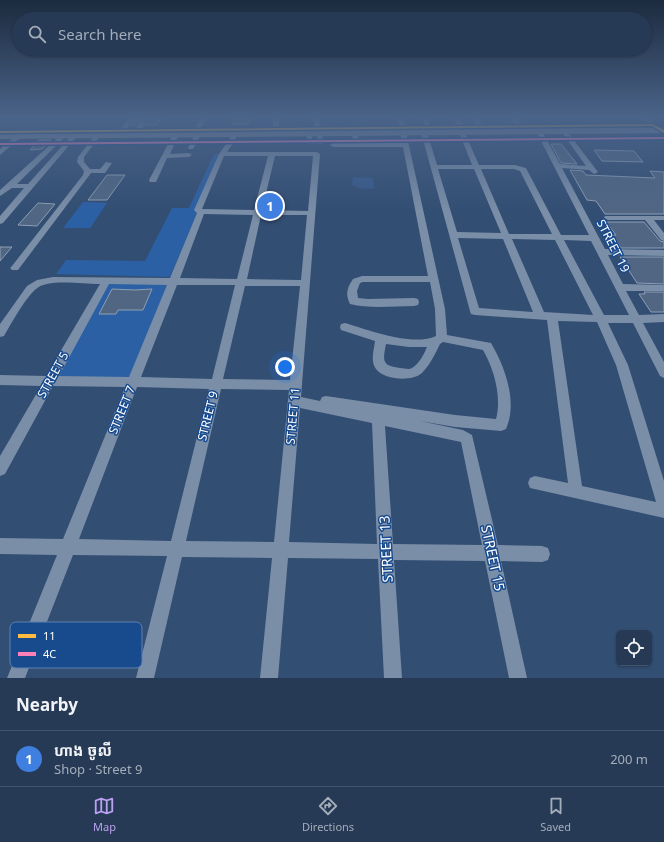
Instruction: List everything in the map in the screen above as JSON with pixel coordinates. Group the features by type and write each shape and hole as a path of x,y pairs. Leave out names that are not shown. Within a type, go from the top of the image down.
{"street":[{"path":"0,194 50,149"},
{"path":"0,221 63,149"},
{"path":"87,149 81,157 81,162 88,171"},
{"path":"153,180 169,149"},
{"path":"165,156 190,152 191,149"},
{"name":"STREET 7","path":"38,622 201,212 198,210 224,149"},
{"path":"258,149 272,154"},
{"path":"381,340 378,358 380,366 386,371 409,374 417,371 439,340 440,309 407,149"},
{"path":"430,149 475,311 601,319 636,320 664,318"},
{"path":"470,149 506,236 546,316 576,492"},
{"name":"STREET 19","path":"548,149 664,373"},
{"path":"557,166 593,170 577,149"},
{"name":"STREET 11","path":"269,678 317,154 272,154"},
{"name":"STREET 9","path":"145,678 272,154"},
{"path":"88,171 102,171 108,164"},
{"path":"434,167 515,167 523,170 601,319 622,365 664,505"},
{"path":"15,268 87,175 88,171"},
{"path":"10,186 30,186"},
{"path":"201,212 312,213"},
{"path":"608,218 664,218"},
{"path":"647,218 664,238"},
{"path":"453,235 594,238"},
{"path":"601,252 664,253"},
{"path":"414,302 368,303 354,301 351,294 351,288 356,281 362,280 433,279"},
{"path":"0,333 30,288 40,282 53,280 106,280 305,283"},
{"name":"STREET 5","path":"0,469 106,280"},
{"path":"619,287 664,288"},
{"path":"310,399 455,421 500,425 504,411 500,381 491,352 487,346 439,340 404,343 381,340 345,327"},
{"path":"0,380 296,385"},
{"path":"294,401 378,420"},
{"name":"STREET 15","path":"378,420 463,436 467,439 518,678"},
{"name":"STREET 13","path":"378,420 393,678"},
{"path":"535,483 664,511"},
{"path":"0,546 542,554"},
{"name":"STREET 7","path":"16,678 20,668"}],"shaded area":[{"path":"214,154 222,154 170,277 56,274 66,260 145,261 172,208 189,208"},
{"path":"353,177 373,178 374,189 357,188 357,186 352,185"},
{"path":"83,202 107,203 90,228 63,228"},
{"path":"108,282 169,283 130,379 55,376"}],"building":[{"path":"553,149 565,149 577,164 561,163"},
{"path":"594,150 634,151 643,162 602,161"},
{"path":"570,170 583,171 586,175 655,178 650,171 664,172 664,214 605,214 596,201 587,200"},
{"path":"107,175 125,175 107,200 88,200"},
{"path":"38,203 55,204 37,226 18,225"},
{"path":"606,222 644,222 660,241 664,242 664,248 621,248 613,235 616,235"},
{"path":"0,247 12,247 0,261"},
{"path":"620,257 664,257 664,284 637,283"},
{"path":"112,289 152,289 143,310 118,310 116,314 99,314"},
{"path":"644,292 664,292 664,312 651,312 639,294 645,294"}],"place":[{"name":"ហាង ចូលី","path":"270,206"}]}
